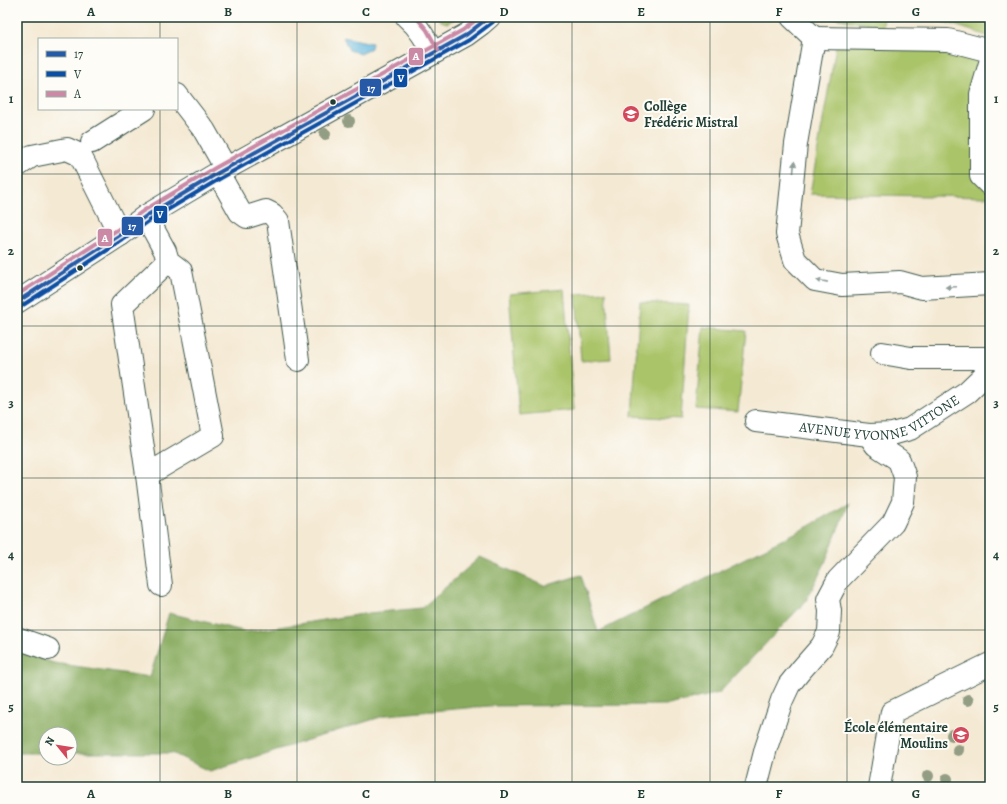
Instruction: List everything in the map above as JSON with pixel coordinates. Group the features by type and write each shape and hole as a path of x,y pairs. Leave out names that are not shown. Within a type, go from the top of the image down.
{"street":[{"path":"407,17 420,30 433,53"},
{"path":"17,302 120,235 146,216 222,170 466,35 489,17"},
{"path":"792,17 814,38 948,40 990,51"},
{"path":"814,38 796,144 788,234 795,260 815,280 842,285 900,282 922,288 990,284"},
{"path":"990,63 981,94 981,176 990,185"},
{"path":"178,96 204,130 240,212 247,218 266,211 272,214 278,221 298,360"},
{"path":"92,142 142,110"},
{"path":"17,166 32,156 67,149 80,155 120,235"},
{"path":"146,216 165,251 168,261 181,271 213,436 147,475"},
{"path":"161,585 147,475 122,305 168,261"},
{"path":"882,353 911,358 986,358 990,360"},
{"name":"AVENUE YVONNE VITTONE","path":"756,421 869,435 892,434 910,429 967,392 990,370"},
{"path":"756,787 766,748 782,700 789,685 822,646 829,632 830,611 828,599 838,580 893,524 903,502 905,477 899,460 876,445 869,435"},
{"path":"17,638 48,649"},
{"path":"879,787 892,712 990,664"}],"green space":[{"path":"437,17 458,17 447,23 441,21"},
{"path":"829,17 884,17 883,27"},
{"path":"917,17 984,17 990,21 990,37 949,23"},
{"path":"838,35 990,54 990,197 810,194"},
{"path":"564,289 574,410 519,415 509,294"},
{"path":"606,292 611,359 581,361 576,294"},
{"path":"640,302 689,305 681,419 632,416"},
{"path":"703,327 746,331 738,412 696,409"},
{"path":"848,503 825,563 806,601 719,693 669,705 490,706 387,715 210,771 172,753 78,753 78,726 38,726 38,753 17,753 17,651 54,663 150,677 169,613 247,632 369,613 422,608 480,557 545,586 581,575 598,632 809,526"}],"water":[{"path":"343,37 372,43 371,48 361,54 349,50"}],"transit line":[{"name":"A","path":"416,17 427,30 438,50"},
{"name":"A","path":"17,295 117,230 143,211 215,168 463,30 480,17"},
{"name":"17","path":"17,302 120,235 146,216 218,173 466,35 489,17"},
{"name":"V","path":"20,307 123,240 149,221 221,178 469,40 493,22"}],"place":[{"name":"Collège Frédéric Mistral","path":"631,114"},
{"name":"École élémentaire Moulins","path":"961,735"}]}
